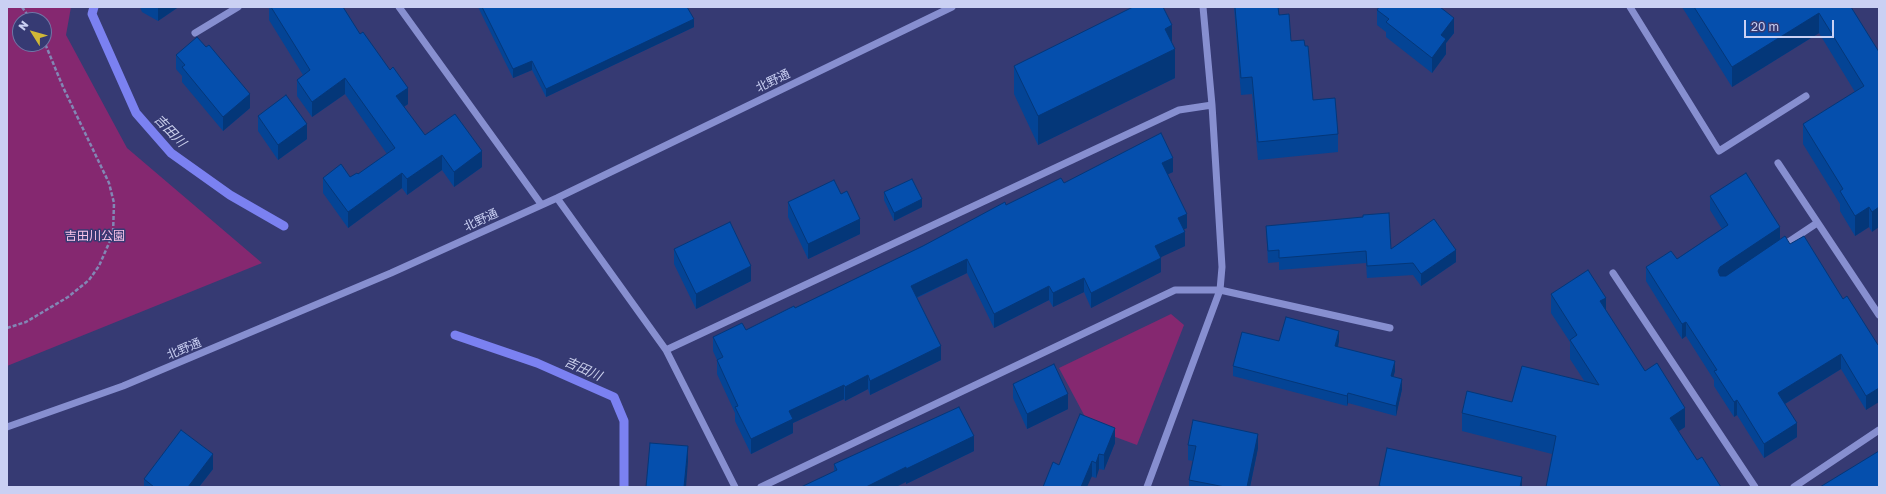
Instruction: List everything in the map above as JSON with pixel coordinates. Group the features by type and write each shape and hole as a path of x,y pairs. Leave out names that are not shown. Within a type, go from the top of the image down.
{"street":[{"path":"196,33 238,7"},
{"path":"399,7 541,204"},
{"name":"北野通","path":"7,427 123,386 391,273 557,198 952,7"},
{"path":"1147,487 1220,290 1222,267 1212,105 1203,7"},
{"path":"1630,7 1719,151 1806,96"},
{"path":"666,350 1179,110 1212,105"},
{"path":"1778,163 1879,315"},
{"path":"557,198 666,350 735,487"},
{"path":"1773,252 1817,223"},
{"path":"1613,273 1755,487"},
{"path":"761,487 1175,290 1220,290 1390,328"},
{"path":"1794,487 1879,430"}],"path":[{"path":"7,328 26,322 68,297 89,280 99,266 113,234 114,203 109,183 63,87 49,52"}],"green space":[{"name":"吉田川公園","path":"7,7 71,7 66,35 127,148 262,263 7,366"},
{"path":"1171,314 1184,325 1137,445 1091,428 1059,368"}],"building":[{"path":"271,7 343,7 360,34 363,32 390,70 393,67 408,88 396,96 425,135 455,114 482,151 454,172 442,155 407,179 402,173 348,212 323,178 341,164 350,177 357,173 358,174 395,148 345,78 312,102 297,80 310,70"},
{"path":"482,7 687,7 694,19 546,89 532,61 513,69"},
{"path":"1133,7 1163,7 1172,25 1165,29 1175,49 1038,116 1014,66"},
{"path":"1235,7 1278,7 1279,15 1289,14 1291,41 1304,40 1305,46 1308,46 1313,100 1335,98 1338,134 1258,142 1252,77 1241,78"},
{"path":"1379,7 1440,7 1454,18 1441,35 1446,39 1432,58 1386,22 1389,19 1377,10"},
{"path":"1694,7 1851,7 1879,52 1879,207 1872,212 1869,207 1855,216 1840,191 1843,189 1803,124 1864,86 1819,13 1732,67"},
{"path":"197,37 206,47 209,45 250,94 223,117 182,67 185,65 176,55"},
{"path":"286,95 307,124 278,145 258,116"},
{"path":"1161,133 1173,158 1162,163 1187,214 1178,218 1185,232 1155,246 1161,258 1091,293 1084,278 1053,293 1049,286 994,314 967,259 911,286 941,346 870,381 868,375 845,387 844,385 789,411 793,419 751,439 735,407 738,406 717,360 723,357 713,337 742,323 746,330 794,306 795,308 923,246 1005,202 1006,205 1061,178 1064,183"},
{"path":"1746,173 1780,227 1720,267 1718,271 1720,276 1726,276 1785,236 1790,244 1804,236 1843,299 1847,296 1879,345 1879,388 1866,396 1841,354 1778,393 1797,423 1764,444 1737,400 1734,402 1714,371 1717,370 1686,322 1682,324 1646,267 1671,251 1677,259 1728,225 1710,196"},
{"path":"912,179 922,199 894,213 884,192"},
{"path":"834,180 841,194 847,191 860,219 808,244 788,202"},
{"path":"1389,213 1391,249 1434,219 1456,250 1421,274 1413,263 1367,266 1366,251 1279,258 1279,250 1268,251 1266,226 1363,217 1363,215"},
{"path":"730,222 751,266 696,294 674,249"},
{"path":"1588,270 1606,298 1600,301 1645,371 1657,363 1685,408 1670,418 1697,460 1702,457 1721,487 1546,487 1556,436 1462,413 1467,391 1512,402 1522,366 1599,385 1570,340 1577,335 1551,294"},
{"path":"1286,317 1339,331 1335,346 1395,361 1391,376 1402,379 1396,406 1348,393 1347,396 1233,366 1242,332 1279,341"},
{"path":"1054,364 1068,394 1027,414 1013,384"},
{"path":"959,407 974,436 866,487 801,487 837,470 834,464"},
{"path":"1080,414 1115,428 1104,455 1099,454 1096,463 1092,461 1081,487 1043,487 1053,462 1059,465"},
{"path":"1193,420 1258,434 1247,487 1225,487 1189,480 1196,446 1188,445"},
{"path":"181,430 213,454 188,487 154,487 144,479"},
{"path":"650,443 688,446 684,487 646,487"},
{"path":"1387,448 1522,477 1520,487 1379,486"},
{"path":"1879,451 1879,487 1820,487"}],"waterway":[{"name":"吉田川","path":"94,7 92,14 136,113 171,153 230,195 284,226"},
{"name":"吉田川","path":"455,335 537,363 614,397 624,421 624,487"}]}
